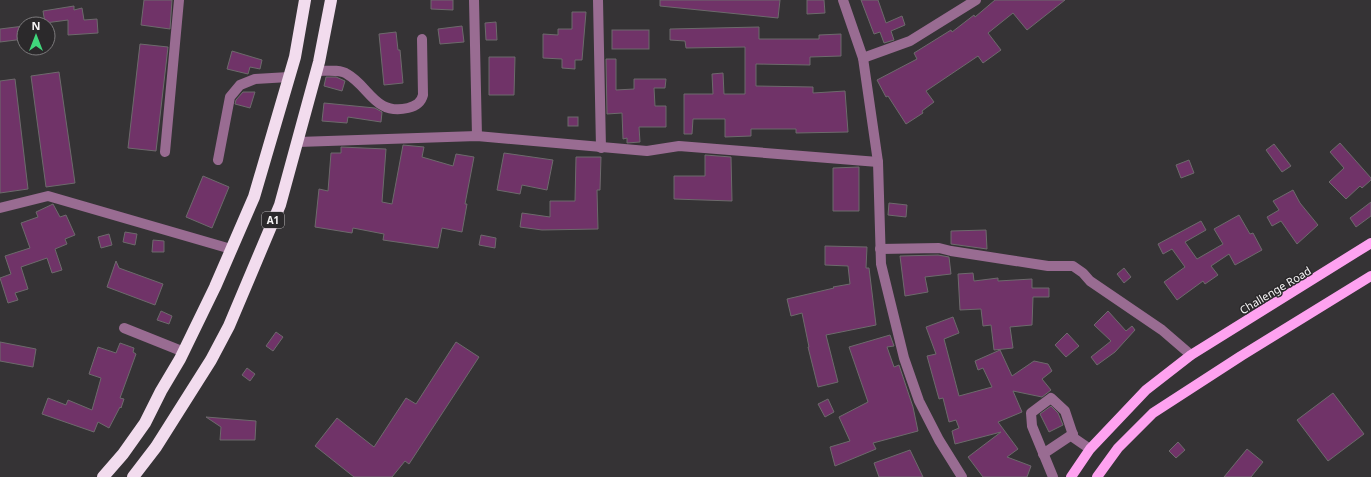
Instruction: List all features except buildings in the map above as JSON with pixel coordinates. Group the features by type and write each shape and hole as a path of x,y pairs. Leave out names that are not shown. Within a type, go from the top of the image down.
{"highway":[{"name":"A1","path":"103,477 123,454 145,423 184,352 215,287 254,197 289,77 305,0"},
{"name":"A1","path":"133,477 156,447 211,360 229,326 280,205 317,71 331,0"}],"main road":[{"name":"Challenge Road","path":"1071,477 1090,449 1146,390 1191,355 1371,243"},
{"path":"1097,477 1118,448 1153,413 1241,356 1371,276"}],"street":[{"path":"165,152 179,0"},
{"path":"474,0 477,136"},
{"path":"598,0 601,148"},
{"path":"843,0 863,58 878,162 881,264 904,358 914,386 939,440 962,477"},
{"path":"863,58 910,42 976,0"},
{"path":"317,71 346,73 357,81 369,95 387,107 397,110 411,107 420,101 423,95 422,39"},
{"path":"218,160 230,97 240,85 255,79 289,77"},
{"path":"298,142 477,136 647,151 678,146 878,162"},
{"path":"0,208 48,196 231,249"},
{"path":"880,249 939,248 1048,266 1073,266 1083,273 1090,281 1162,330 1191,355"},
{"path":"124,328 184,352"},
{"path":"1053,477 1032,426 1031,413 1051,398 1065,410 1074,438 1090,449"},
{"path":"1043,454 1073,434"}]}
